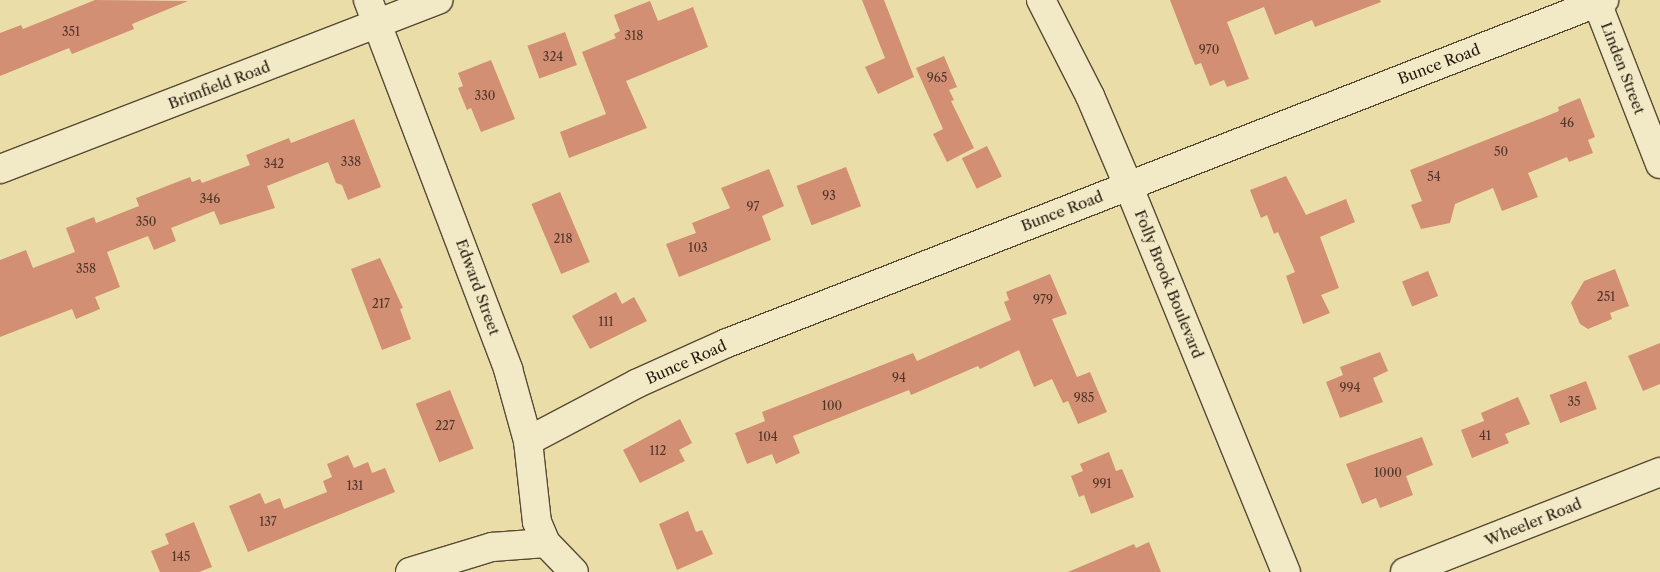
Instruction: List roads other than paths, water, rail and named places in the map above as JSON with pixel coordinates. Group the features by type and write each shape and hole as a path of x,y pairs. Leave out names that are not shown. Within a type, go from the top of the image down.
{"street":[{"name":"Brimfield Road","path":"0,169 373,12 439,0"},
{"name":"Folly Brook Boulevard","path":"1040,0 1090,96 1286,572"},
{"name":"Bunce Road","path":"528,441 638,383 727,343 1599,1"},
{"name":"Linden Street","path":"1599,1 1660,164"},
{"name":"Edward Street","path":"373,12 494,327 528,441 537,522 546,543 574,572"},
{"name":"Wheeler Road","path":"1405,572 1660,472"},
{"path":"410,572 492,547 546,543"}]}
